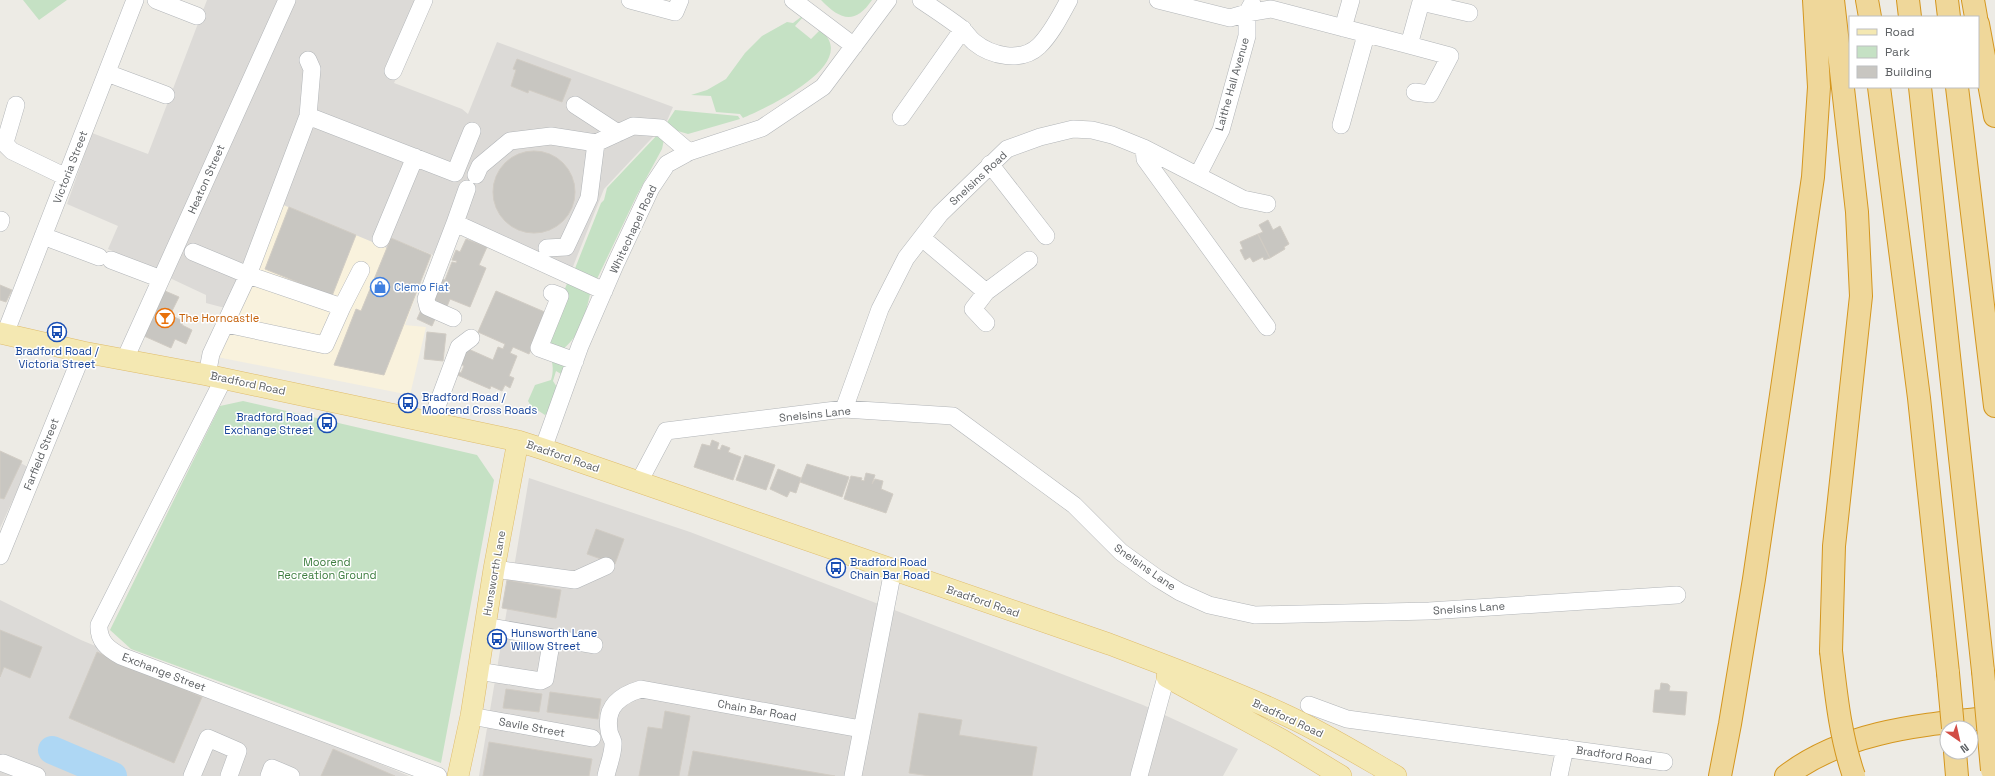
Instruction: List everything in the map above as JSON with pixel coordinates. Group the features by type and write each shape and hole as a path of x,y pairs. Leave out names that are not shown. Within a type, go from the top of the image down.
{"highway":[{"path":"1720,776 1754,579 1813,177 1819,87 1814,0"},
{"path":"1833,0 1857,212 1861,296 1834,546 1831,651 1836,700 1849,762 1854,776"},
{"path":"1867,0 1870,16"},
{"path":"1908,0 1910,16"},
{"path":"1947,0 1949,16"},
{"path":"1973,0 1976,16"},
{"path":"1979,29 1995,116"},
{"path":"1879,88 1919,398 1952,720"},
{"path":"1920,88 1983,671 1992,773"},
{"path":"1957,88 1995,406"},
{"path":"1786,776 1814,757 1842,744 1883,732 1921,725 1995,717"}],"main road":[{"name":"Bradford Road","path":"2,334 83,352 215,376 518,441 1109,644 1187,673 1281,713 1329,737 1396,776"},
{"name":"Hunsworth Lane","path":"458,776 471,716 494,568 518,441"},
{"name":"Bradford Road","path":"1109,644 1282,740 1341,776"}],"street":[{"name":"Victoria Street","path":"2,334 43,236 135,0"},
{"path":"156,0 197,16"},
{"name":"Heaton Street","path":"125,359 287,0"},
{"path":"393,71 424,0"},
{"path":"630,0 675,12 680,0"},
{"path":"793,0 854,46"},
{"name":"Whitechapel Road","path":"543,449 575,361 604,291 651,188 667,164 689,152 762,128 823,87 888,0"},
{"path":"921,0 964,30 974,41 987,50 1005,56 1022,55 1038,47 1056,23 1069,0"},
{"path":"1158,0 1230,18 1250,7 1271,9 1450,56 1430,94 1415,92"},
{"path":"1344,28 1350,0"},
{"path":"1409,45 1421,2 1469,13"},
{"name":"Laithe Hall Avenue","path":"1198,175 1221,130 1247,36 1250,7"},
{"path":"901,117 964,30"},
{"path":"1341,125 1366,35"},
{"name":"Exchange Street","path":"308,60 312,69 308,116 248,274 211,354 215,376 99,625 101,639 112,652 121,656 438,776"},
{"path":"107,74 166,95"},
{"path":"16,105 6,139 6,145 12,151 66,177"},
{"path":"575,106 618,133"},
{"path":"308,116 456,173 472,131"},
{"path":"453,318 428,307 426,299 455,223 480,166 510,141 550,136 596,143 633,126 661,128 689,152"},
{"name":"Snelsins Road","path":"844,409 880,309 906,258 940,214 1007,149 1040,137 1073,129 1092,130 1112,135 1144,148 1243,199 1267,204"},
{"path":"547,248 566,246 588,198 596,143"},
{"path":"1144,148 1145,159 1267,326"},
{"path":"381,239 415,157"},
{"path":"990,164 1046,236"},
{"path":"455,223 604,291"},
{"path":"43,236 161,279"},
{"path":"922,238 986,292"},
{"path":"193,252 248,274 342,308"},
{"path":"986,323 973,309 986,292 1029,260"},
{"path":"226,324 325,345 360,270"},
{"path":"552,293 560,296 539,348 575,361"},
{"path":"431,422 459,347 471,338"},
{"name":"Farfield Street","path":"0,556 83,352"},
{"name":"Snelsins Lane","path":"639,482 666,431 844,409 953,416 1074,505 1121,552 1157,578 1180,592 1209,605 1255,616 1429,611 1677,595"},
{"path":"494,568 575,580 606,566"},
{"path":"853,776 893,570"},
{"path":"485,626 594,645"},
{"path":"478,671 541,681 545,679 552,638"},
{"path":"1139,776 1166,677"},
{"name":"Chain Bar Road","path":"606,776 613,743 609,730 610,713 614,704 626,694 641,689 861,729"},
{"name":"Bradford Road","path":"1309,705 1347,719 1664,762"},
{"name":"Savile Street","path":"471,716 592,738"},
{"path":"192,776 208,738 238,751 228,776"},
{"name":"Bradford Road","path":"1560,776 1565,748"},
{"path":"4,763 37,776"},
{"path":"269,776 272,768 291,776"}],"shaded area":[{"path":"207,0 432,0 394,83 462,109 468,114 497,42 673,107 666,123 604,189 572,269 463,219 475,186 465,181 433,255 391,238 387,248 281,204 225,308 206,303 206,295 108,249 118,226 67,204 92,133 148,154"},
{"name":"Clemo Fiat","path":"281,203 387,248 391,238 431,255 405,325 426,327 410,395 217,357"},
{"path":"0,452 28,467 0,528"},
{"path":"529,478 690,532 1143,705 1238,749 1223,776 479,776"},
{"path":"0,600 81,640 409,776 0,776"}],"green space":[{"path":"23,0 67,0 39,20"},
{"path":"821,0 872,0 860,13 847,17 835,12"},
{"path":"803,17 795,26 811,39 820,30 830,43 829,56 821,70 807,83 771,105 743,118 740,114 716,112 711,96 691,95 707,90 726,79 745,53 762,36 787,22 793,23"},
{"path":"675,110 738,116 740,119 688,134 664,127"},
{"path":"660,132 665,135 662,149 637,195 596,281 574,271 601,203 604,200 607,188"},
{"path":"568,281 591,290 582,324 574,338 561,351 569,358 561,374 556,371 553,381 560,392 551,411 545,415 531,406 528,401 535,385 551,380 553,366 551,356 543,344"},
{"name":"Moorend Recreation Ground","path":"243,401 477,455 494,480 441,763 131,649 110,630 220,406"}],"building":[{"path":"517,59 571,79 562,102 529,90 528,93 511,86 516,70 513,69"},
{"path":"534,151 550,154 563,163 572,176 575,192 572,208 563,221 550,230 534,233 518,230 505,221 496,208 493,192 496,176 505,163 518,154"},
{"path":"289,207 356,235 332,296 265,269"},
{"path":"1268,220 1273,230 1280,226 1289,244 1284,247 1285,249 1270,258 1258,234 1263,232 1259,225"},
{"path":"1258,234 1270,258 1264,260 1263,257 1253,262 1250,257 1245,260 1240,250 1243,249 1240,242"},
{"path":"391,238 431,255 384,375 334,365 356,309 361,311"},
{"path":"466,239 487,247 479,265 486,268 470,307 450,299 446,309 433,304 442,279 445,280 452,262 456,263 457,261 452,260 456,250 460,252"},
{"path":"0,285 12,290 6,302 0,300"},
{"name":"The Horncastle","path":"165,291 179,297 170,315 183,321 182,325 192,330 186,344 175,339 171,348 144,336"},
{"path":"496,291 547,313 529,354 513,347 510,353 517,356 509,376 514,378 510,388 505,385 502,391 491,386 490,389 455,374 457,371 461,373 464,366 459,363 466,348 493,360 498,347 503,349 505,344 478,332"},
{"path":"421,310 436,317 432,326 417,319"},
{"path":"427,332 446,334 443,361 424,359"},
{"path":"712,440 719,443 717,449 720,450 722,445 730,448 728,452 741,457 733,480 694,467 702,444 710,446"},
{"path":"0,451 22,461 4,499 0,498"},
{"path":"745,455 775,465 766,490 736,480"},
{"path":"807,464 849,477 842,497 800,482"},
{"path":"778,469 801,478 796,493 790,491 787,497 770,489"},
{"path":"866,473 875,475 872,484 875,479 883,481 881,489 893,494 886,513 844,499 851,476 862,478 861,480 864,481"},
{"path":"596,529 624,539 615,564 587,554"},
{"path":"507,580 561,590 556,618 502,608"},
{"path":"0,630 42,647 30,678 4,667 0,677"},
{"path":"97,652 202,697 174,763 69,718"},
{"path":"1661,683 1668,684 1670,686 1669,691 1687,692 1685,715 1653,712 1655,690 1660,690"},
{"path":"506,689 542,694 539,712 503,708"},
{"path":"550,692 601,699 598,719 547,712"},
{"path":"665,711 690,716 679,776 639,776 648,727 662,729"},
{"path":"919,713 962,720 959,735 1037,747 1032,776 930,776 909,773"},
{"path":"489,742 592,759 589,776 483,776"},
{"path":"333,749 395,776 321,776"},
{"path":"693,751 835,776 688,776"}],"waterway":[{"path":"52,750 113,776"}],"place":[{"name":"Clemo Fiat","path":"380,287"},
{"name":"The Horncastle","path":"165,318"},
{"name":"Bradford Road / Victoria Street","path":"57,332"},
{"name":"Bradford Road / Moorend Cross Roads","path":"408,403"},
{"name":"Bradford Road Exchange Street","path":"327,423"},
{"name":"Bradford Road Chain Bar Road","path":"836,568"},
{"name":"Hunsworth Lane Willow Street","path":"497,639"}]}
